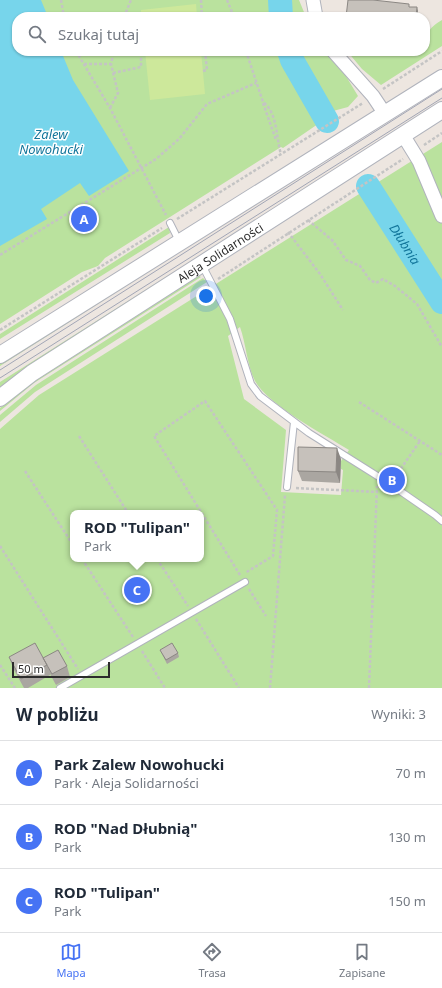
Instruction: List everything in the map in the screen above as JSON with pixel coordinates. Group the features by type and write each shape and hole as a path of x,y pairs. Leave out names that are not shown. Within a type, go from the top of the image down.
{"street":[{"path":"313,0 315,12"},
{"path":"337,56 373,96 385,114"},
{"path":"0,355 179,241 442,78"},
{"name":"Aleja Solidarności","path":"0,398 32,372 202,265 442,110"},
{"path":"403,135 419,161 442,216"}],"lane":[{"path":"170,223 179,241"},
{"path":"202,265 230,320 251,384 260,396 294,422 378,475 442,521"},
{"path":"286,490 294,422"},
{"path":"60,688 245,582"}],"path":[{"path":"61,0 63,12"},
{"path":"126,12 131,0"},
{"path":"200,0 201,12"},
{"path":"227,0 232,12"},
{"path":"380,91 442,51"},
{"path":"79,56 110,108 170,223"},
{"path":"110,108 118,93 111,64 113,56"},
{"path":"113,73 141,67 141,56"},
{"path":"203,71 207,70 206,56"},
{"path":"248,56 263,102 268,106 278,132 276,140 281,154"},
{"path":"84,64 111,64"},
{"path":"0,255 156,159 175,142 207,104 256,83"},
{"path":"0,330 367,100"},
{"path":"419,149 442,133"},
{"path":"216,280 409,155"},
{"path":"308,220 332,240 346,260 360,266 370,280 376,284 383,279 417,304 442,347"},
{"path":"288,232 320,274 343,310"},
{"path":"200,510 154,436 205,401 277,510 273,556 241,576 204,516"},
{"path":"359,402 442,455"},
{"path":"79,436 126,510"},
{"path":"390,484 420,441"},
{"path":"25,471 70,540"},
{"path":"369,688 378,475"},
{"path":"270,688 286,490 377,492"},
{"path":"0,546 82,675"},
{"path":"84,562 165,688"},
{"path":"159,562 239,688"},
{"path":"245,582 266,616"},
{"path":"0,665 15,688"}],"green space":[{"path":"0,0 299,0 304,12 12,12 12,56 331,56 338,63 358,96 348,107 333,111 334,113 283,148 281,147 105,258 98,266 82,272 0,324"},
{"path":"196,4 197,12 141,12 141,10"},
{"path":"442,20 442,46 430,54 430,29"},
{"path":"146,56 201,56 205,94 150,100"},
{"path":"351,56 426,56 381,85 362,69"},
{"path":"442,142 442,688 0,688 0,429 39,395","holes":["240,327 252,375 262,390 272,400 298,419 349,450 341,461 341,469 343,470 341,495 281,492 286,430 244,399 228,336"]},
{"path":"312,168 0,366 0,362"},
{"path":"332,172 249,227 19,373 0,388 0,382"},
{"path":"169,227 170,233 0,339 0,334"},
{"path":"199,276 201,277 34,383 0,411 0,408 32,383"},
{"path":"203,278 207,282 35,392 0,422 0,415 36,385"}],"water":[{"name":"Zalew Nowohucki","path":"0,0 41,0 46,12 12,12 12,56 63,56 73,80 129,171 89,196 80,183 41,209 47,219 0,246"}],"building":[{"path":"348,0 373,0 409,4 409,7 417,7 416,12 347,12"},
{"path":"298,447 337,448 336,472 298,471"},
{"path":"35,643 47,665 21,679 9,657"},
{"path":"172,643 178,653 166,660 160,650"},
{"path":"58,650 67,666 52,674 43,658"}],"waterway":[{"name":"Dłubnia","path":"280,0 281,12"},
{"name":"Dłubnia","path":"291,56 327,121"},
{"name":"Dłubnia","path":"368,186 442,302"}],"tram line":[{"path":"0,370 442,89"},
{"path":"0,378 442,98"}],"place":[{"name":"Park Zalew Nowohucki","path":"84,219"},
{"name":"ROD \"Nad Dłubnią\"","path":"392,480"},
{"name":"ROD \"Tulipan\"","path":"137,590"}]}
